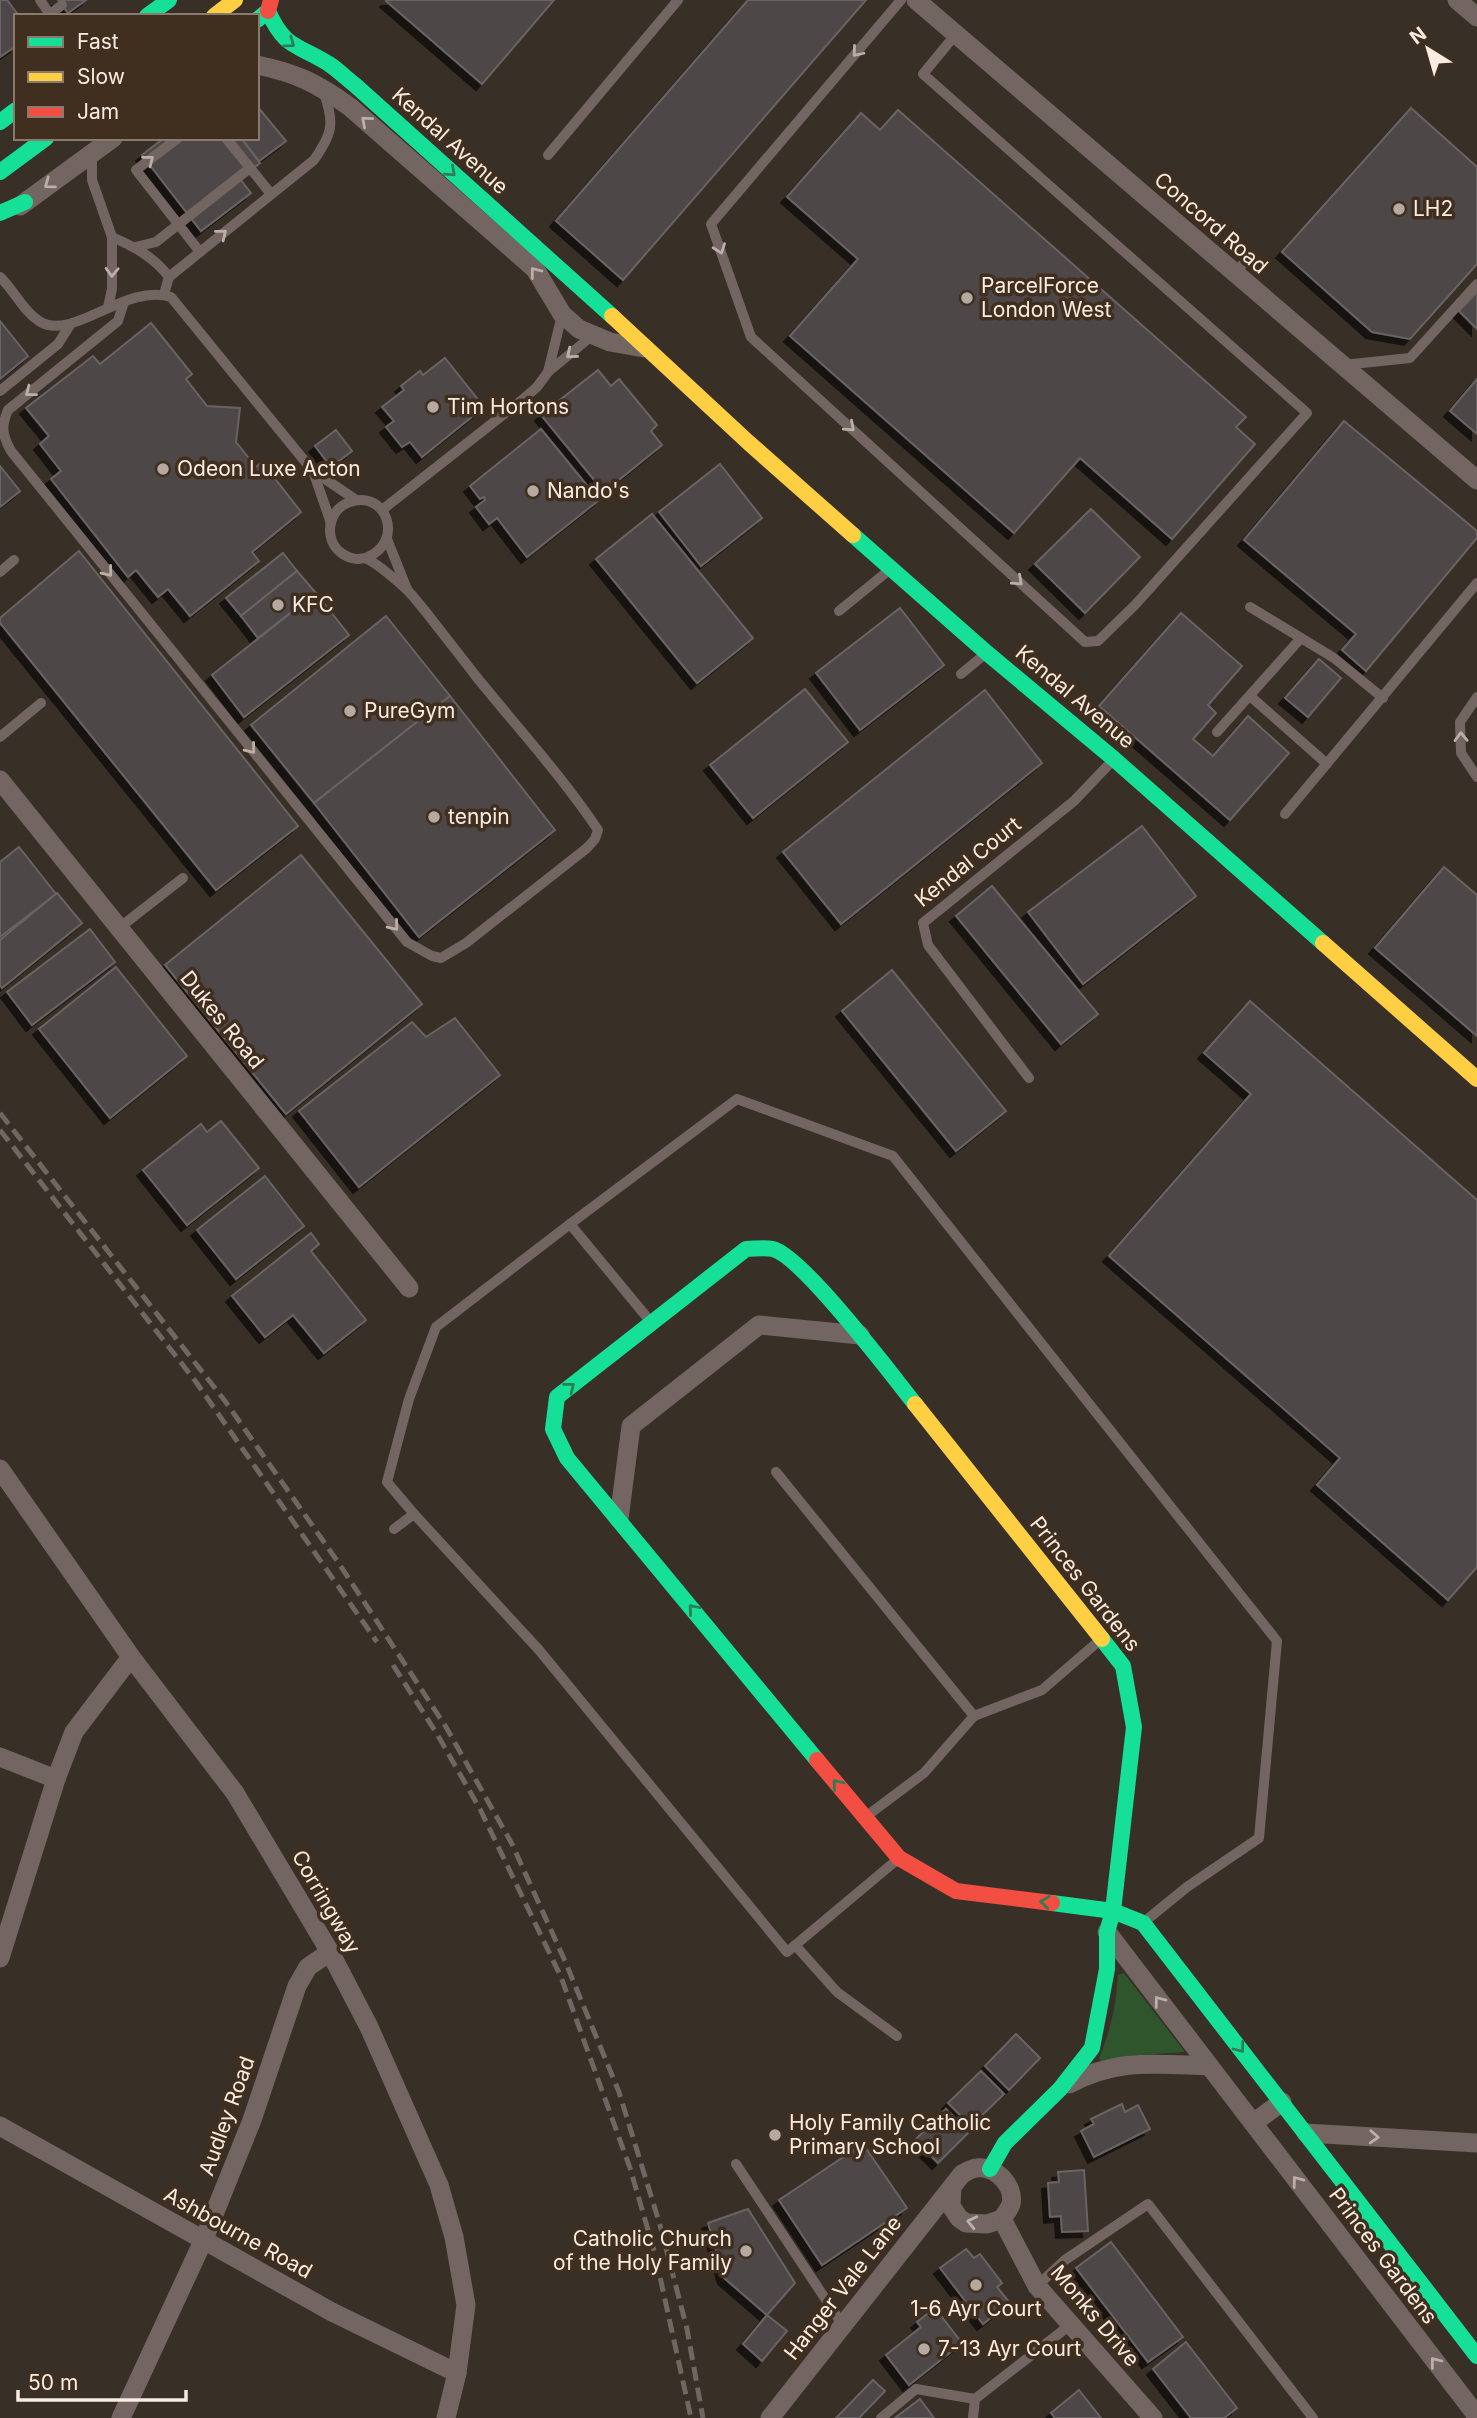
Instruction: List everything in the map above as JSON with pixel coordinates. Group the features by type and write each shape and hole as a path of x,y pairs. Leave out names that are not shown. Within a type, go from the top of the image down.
{"main road":[{"path":"150,14 169,0"},
{"path":"217,14 236,0"},
{"name":"Kendal Avenue","path":"265,10 278,34 289,45 326,62 355,85 891,569 1114,759 1477,1079"},
{"path":"0,172 43,140"},
{"path":"0,214 24,202"},
{"name":"Princes Gardens","path":"990,2169 1005,2143 1060,2089 1092,2048 1107,1969 1107,1931 1113,1911 1133,1727 1123,1667 860,1335 801,1269 775,1250 746,1249 557,1397 553,1429 567,1458 899,1858 956,1891 1113,1911 1143,1923 1477,2356"}],"street":[{"name":"Concord Road","path":"916,0 1241,266 1343,366 1477,480"},
{"path":"1457,0 1477,17"},
{"name":"Kendal Avenue","path":"259,65 286,71 322,86 349,107 535,269 562,314 579,329 610,342 645,348"},
{"path":"0,223 24,202 110,140"},
{"path":"593,335 603,320 604,309"},
{"name":"Dukes Road","path":"0,780 409,1288"},
{"path":"619,1519 631,1426 759,1325 860,1335"},
{"name":"Corringway","path":"0,1469 131,1657 235,1793 330,1952 369,2027 439,2185 454,2237 466,2305 457,2373 446,2418"},
{"path":"0,1958 56,1779 74,1732 131,1657"},
{"path":"0,1757 56,1779"},
{"name":"Princes Gardens","path":"1107,1931 1477,2416"},
{"name":"Audley Road","path":"121,2418 204,2239 252,2120 297,1986 308,1967 330,1952"},
{"path":"1060,2089 1091,2072 1142,2062 1208,2066"},
{"path":"1253,2123 1282,2102"},
{"name":"Ashbourne Road","path":"0,2126 332,2312 457,2373"},
{"path":"1306,2133 1477,2143"},
{"path":"977,2168 990,2169 1007,2183 1012,2200 1010,2209 1002,2219 987,2224 966,2223 959,2218 951,2195 962,2174 977,2168"},
{"name":"Hanger Vale Lane","path":"770,2418 842,2324 951,2195"},
{"name":"Monks Drive","path":"1002,2219 1037,2286 1153,2418"}],"lane":[{"path":"548,155 678,0"},
{"path":"901,0 711,224 751,337 1085,642 1098,641 1135,605 1307,413 923,74 956,34"},
{"path":"51,14 62,5"},
{"path":"164,294 169,277 314,160 330,136 330,116 322,86"},
{"path":"175,140 136,170 200,252"},
{"path":"228,140 271,194"},
{"path":"92,153 92,180 112,237 112,289 108,307"},
{"path":"135,247 156,242 250,168"},
{"path":"112,237 135,247 162,268 169,277"},
{"path":"2,279 30,313 49,326 70,325 108,307 145,294 164,294 177,300 312,470 356,500"},
{"path":"1343,366 1410,358 1477,284"},
{"path":"124,302 118,321 8,410 2,424 10,451 407,942 432,957 441,958 466,943 587,848 595,839 598,830 408,590 366,558 346,556 338,550 332,540 331,523 312,470"},
{"path":"548,372 562,314"},
{"path":"0,391 58,344 70,325"},
{"path":"382,510 522,400 537,387 548,372 593,335"},
{"path":"331,523 334,513 341,506 356,500 367,501 382,510 387,519 387,539 408,590"},
{"path":"366,558 382,548 387,539"},
{"path":"0,572 14,560"},
{"path":"839,611 891,569"},
{"path":"1285,814 1477,583"},
{"path":"1250,607 1334,658 1384,698"},
{"path":"1217,732 1301,638"},
{"path":"961,674 987,653"},
{"path":"1250,696 1327,764"},
{"path":"1477,697 1460,722 1461,753 1477,777"},
{"path":"0,737 41,704"},
{"name":"Kendal Court","path":"1029,1078 928,945 923,923 1074,801 1114,759"},
{"path":"119,928 183,878"},
{"path":"899,1858 787,1952 540,1650 387,1482 409,1399 436,1327 737,1099 893,1156 1277,1641 1259,1838 1187,1887 1143,1923"},
{"path":"570,1224 652,1323"},
{"path":"776,1472 974,1716"},
{"path":"394,1529 414,1514"},
{"path":"865,1817 924,1773 974,1716 1042,1690 1101,1639"},
{"path":"795,1945 837,1992 897,2036"},
{"path":"736,2164 842,2324"},
{"path":"1037,2286 1065,2260 1148,2204 1313,2418"},
{"path":"973,2418 975,2399 1070,2325"},
{"path":"881,2418 916,2389 975,2399"}],"green space":[{"path":"1124,1973 1185,2052 1127,2056 1102,2063 1099,2058 1112,2017 1118,1975"}],"building":[{"path":"0,0 7,0 18,14 14,14 14,47 0,57"},
{"path":"58,0 86,0 68,13"},
{"path":"554,0 482,84 386,1"},
{"path":"748,0 866,0 623,280 556,221"},
{"path":"259,108 286,141 259,161 243,140 259,140"},
{"name":"LH2","path":"1411,108 1477,167 1477,264 1410,339 1372,332 1282,252"},
{"name":"ParcelForce London West","path":"898,110 1246,417 1236,427 1255,444 1172,539 1080,458 1014,533 790,336 858,259 787,197 861,113 880,130"},
{"path":"161,140 243,140 260,163 240,179 251,193 201,231 142,155"},
{"path":"1477,292 1477,329 1459,311"},
{"path":"0,321 28,356 0,379"},
{"name":"Odeon Luxe Acton","path":"151,323 192,374 186,379 207,406 240,408 236,442 256,467 262,462 301,512 252,552 259,561 190,616 168,589 158,597 136,570 128,577 51,479 61,471 40,444 49,436 26,408 93,356 100,364"},
{"name":"Tim Hortons","path":"445,358 484,407 422,457 410,442 402,447 386,427 394,421 382,407 404,390 401,386 420,371 423,375"},
{"path":"598,370 611,386 619,379 657,425 651,431 662,445 604,492 541,415"},
{"path":"1477,379 1477,434 1450,411"},
{"path":"1344,421 1477,531 1477,538 1366,671 1342,650 1356,634 1244,540"},
{"name":"Nando's","path":"541,429 599,500 527,557 497,518 489,524 476,507 485,500 484,497 480,499 470,486"},
{"path":"336,430 352,451 331,467 315,446"},
{"path":"720,464 762,518 701,566 659,512"},
{"path":"0,466 20,491 0,507"},
{"path":"1091,509 1140,557 1085,613 1035,564"},
{"path":"652,514 753,638 697,683 596,559"},
{"path":"79,551 298,826 216,890 0,623 0,618"},
{"path":"283,553 297,571 241,616 226,598"},
{"name":"KFC","path":"297,571 316,593 258,638 241,616"},
{"path":"316,593 349,635 244,717 212,675"},
{"path":"900,608 944,665 860,730 816,673"},
{"path":"1181,613 1242,666 1208,705 1216,713 1193,739 1213,756 1248,716 1289,753 1230,820 1099,706"},
{"name":"PureGym","path":"386,616 450,696 314,803 251,725"},
{"path":"1319,659 1341,678 1308,717 1285,698"},
{"path":"805,689 848,742 753,818 710,765"},
{"path":"985,690 1042,763 841,924 783,852"},
{"name":"tenpin","path":"450,696 555,830 419,937 314,803"},
{"path":"1142,826 1196,896 1083,984 1028,912"},
{"path":"19,847 56,894 0,937 0,862"},
{"path":"301,855 422,1004 286,1114 165,965"},
{"path":"1444,867 1477,895 1477,1036 1375,948"},
{"path":"992,886 1098,1014 1061,1044 956,916"},
{"path":"57,893 82,923 2,988 0,940"},
{"path":"90,929 115,962 32,1025 7,992"},
{"path":"116,967 187,1056 110,1118 39,1029"},
{"path":"892,970 1006,1111 956,1151 842,1011"},
{"path":"1250,1001 1477,1200 1477,1567 1448,1600 1317,1485 1340,1458 1109,1256 1251,1094 1204,1053"},
{"path":"455,1018 500,1075 359,1187 299,1111 412,1022 426,1037"},
{"path":"221,1121 259,1168 187,1225 143,1170 201,1124 207,1132"},
{"path":"265,1176 304,1226 236,1279 197,1230"},
{"path":"311,1233 319,1244 311,1251 366,1320 324,1353 293,1315 265,1337 232,1296"},
{"path":"1016,2034 1040,2058 1009,2090 985,2066"},
{"path":"981,2071 1004,2094 971,2126 948,2103"},
{"path":"1122,2104 1125,2112 1138,2105 1150,2129 1094,2157 1081,2131 1094,2124 1091,2119"},
{"path":"946,2109 969,2132 938,2163 915,2140"},
{"path":"863,2144 907,2208 822,2265 779,2200"},
{"path":"1084,2170 1088,2231 1062,2232 1061,2216 1050,2217 1048,2183 1059,2182 1058,2172"},
{"name":"Catholic Church of the Holy Family","path":"748,2209 795,2283 767,2315 724,2278 708,2223"},
{"path":"1111,2242 1183,2337 1148,2362 1076,2268"},
{"name":"1-6 Ayr Court","path":"966,2249 974,2258 980,2254 1002,2283 997,2287 1010,2303 983,2324 940,2268"},
{"name":"7-13 Ayr Court","path":"935,2308 962,2343 909,2385 886,2355 921,2327 917,2322"},
{"path":"767,2315 787,2331 762,2361 743,2344"},
{"path":"1186,2342 1237,2408 1224,2418 1191,2418 1153,2369"},
{"path":"873,2380 885,2391 859,2418 836,2418"},
{"path":"1079,2390 1101,2418 1055,2418 1051,2413"},
{"path":"920,2399 934,2418 895,2418"}],"railway":[{"path":"0,1113 225,1401 338,1562 446,1727 512,1844 565,1961 619,2092 660,2225 687,2329 703,2418"},
{"path":"0,1130 196,1382 377,1642"},
{"path":"393,1665 480,1809 561,1977 630,2168 655,2254 691,2418"}],"traffic: fast":[{"path":"150,14 169,0"},
{"path":"259,18 268,11 286,39 329,64 355,85 612,316"},
{"path":"0,122 14,112"},
{"path":"0,172 43,140"},
{"path":"0,213 25,202"},
{"path":"853,535 1323,943"},
{"path":"817,1760 567,1458 553,1429 557,1397 746,1249 767,1248 787,1257 825,1294 915,1404"},
{"path":"990,2169 1005,2143 1060,2089 1092,2048 1107,1969 1107,1932 1113,1911 1134,1727 1123,1666 1102,1639"},
{"path":"1052,1903 1113,1911 1143,1923 1477,2356"}],"traffic: slow":[{"path":"217,14 235,0"},
{"path":"612,316 853,535"},
{"path":"1323,943 1477,1079"},
{"path":"915,1404 1102,1639"}],"traffic: jam":[{"path":"268,11 271,0"},
{"path":"817,1760 899,1858 956,1891 1052,1903"}],"place":[{"name":"LH2","path":"1399,209"},
{"name":"ParcelForce London West","path":"967,298"},
{"name":"Tim Hortons","path":"433,407"},
{"name":"Odeon Luxe Acton","path":"163,469"},
{"name":"Nando's","path":"533,491"},
{"name":"KFC","path":"278,605"},
{"name":"PureGym","path":"350,711"},
{"name":"tenpin","path":"434,817"},
{"name":"Holy Family Catholic Primary School","path":"775,2135"},
{"name":"Catholic Church of the Holy Family","path":"746,2251"},
{"name":"1-6 Ayr Court","path":"976,2285"},
{"name":"7-13 Ayr Court","path":"924,2349"}]}
